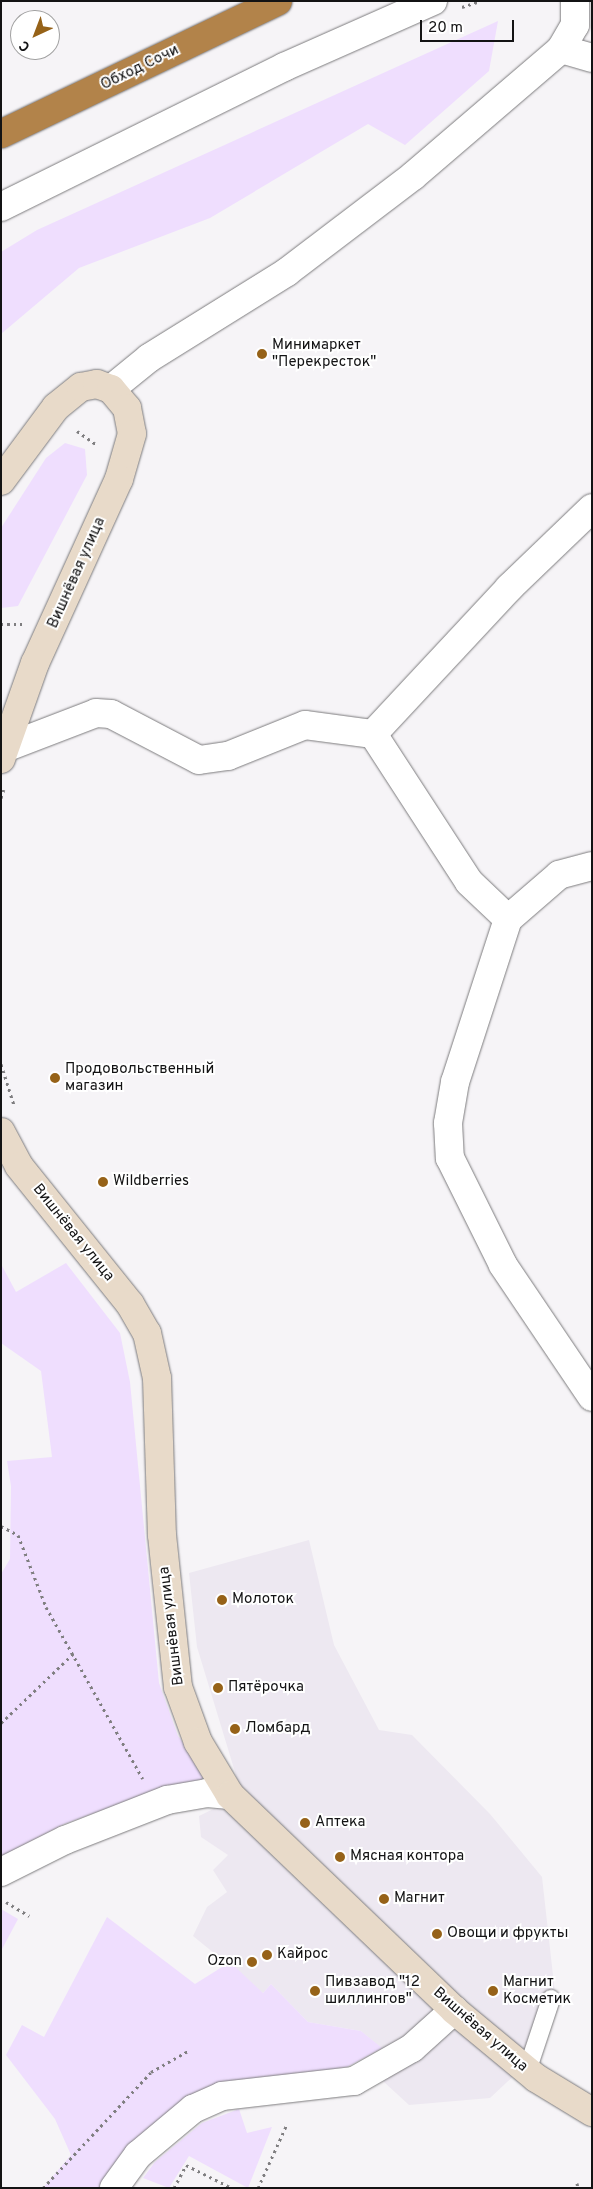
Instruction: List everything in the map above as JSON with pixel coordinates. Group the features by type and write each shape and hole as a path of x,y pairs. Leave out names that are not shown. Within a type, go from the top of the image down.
{"highway":[{"name":"Обход Сочи","path":"1,134 278,1"}],"street":[{"path":"1,207 275,71 432,1"},
{"path":"1,481 56,407 81,388 97,384 111,389 149,358 287,272 413,176 561,49 575,25 575,1"},
{"path":"561,49 592,41"},
{"path":"561,49 592,58"},
{"name":"Вишнёвая улица","path":"3,754 35,663 119,479 132,434 127,408 111,389"},
{"path":"373,734 509,588 592,508"},
{"path":"3,754 96,712 111,714 199,760 228,756 305,725 373,734 469,882 508,919"},
{"path":"592,866 559,875 508,919 456,1082 448,1123 450,1158 503,1265 592,1397"},
{"name":"Вишнёвая улица","path":"1,1132 19,1166 130,1304 147,1333 157,1378 162,1535 178,1687 198,1742 230,1795 454,2010 527,2071 592,2112"},
{"path":"1,1872 65,1840 156,1804 208,1793 230,1795"},
{"path":"114,2188 138,2155 193,2109 222,2096 354,2081 412,2048 454,2010"}],"lane":[{"path":"527,2071 551,1999"}],"path":[{"path":"71,432 78,430 97,444 97,451"},
{"path":"1,624 26,624"},
{"path":"1,1526 18,1535 46,1607 156,1804"},
{"path":"1,1723 73,1654"},
{"path":"1,1900 29,1916"},
{"path":"43,2188 151,2072 188,2051"},
{"path":"258,2188 287,2124"},
{"path":"174,2188 186,2165 232,2188"},
{"path":"577,2183 578,2188"}],"shaded area":[{"path":"498,21 489,71 405,145 368,124 210,218 79,268 1,334 1,252 37,230"},
{"path":"65,443 85,449 87,475 18,606 1,608 1,528 46,458"},
{"path":"66,1263 120,1333 130,1382 159,1683 178,1736 216,1785 139,1797 64,1824 1,1857 1,1574 10,1559 11,1486 7,1461 52,1457 41,1371 1,1343 1,1264 16,1292"},
{"path":"309,1540 334,1645 379,1730 412,1735 490,1814 542,1877 557,2011 538,2053 490,2098 409,2105 360,2060 381,2048 361,2031 308,2022 271,1984 263,1993 193,1936 207,1907 227,1892 213,1870 228,1855 201,1837 199,1816 242,1795 197,1647 189,1573"},
{"path":"1,1909 18,1919 1,1951"},
{"path":"107,1917 195,1984 230,1962 263,1993 271,1984 308,2022 361,2031 382,2048 347,2067 258,2082 130,2145 99,2188 43,2188 71,2155 55,2119 6,2055 22,2025 44,2037"},
{"path":"239,2109 247,2133 272,2127 248,2188 189,2156 169,2188 143,2178 155,2162 202,2123"}],"place":[{"name":"Минимаркет \"Перекресток\"","path":"262,354"},
{"name":"Продовольственный магазин","path":"55,1078"},
{"name":"Wildberries","path":"103,1182"},
{"name":"Молоток","path":"222,1600"},
{"name":"Пятёрочка","path":"218,1688"},
{"name":"Ломбард","path":"235,1729"},
{"name":"Аптека","path":"305,1823"},
{"name":"Мясная контора","path":"340,1857"},
{"name":"Магнит","path":"384,1899"},
{"name":"Овощи и фрукты","path":"437,1934"},
{"name":"Кайрос","path":"267,1955"},
{"name":"Ozon","path":"252,1962"},
{"name":"Пивзавод \"12 шиллингов\"","path":"315,1991"},
{"name":"Магнит Косметик","path":"493,1991"}]}
